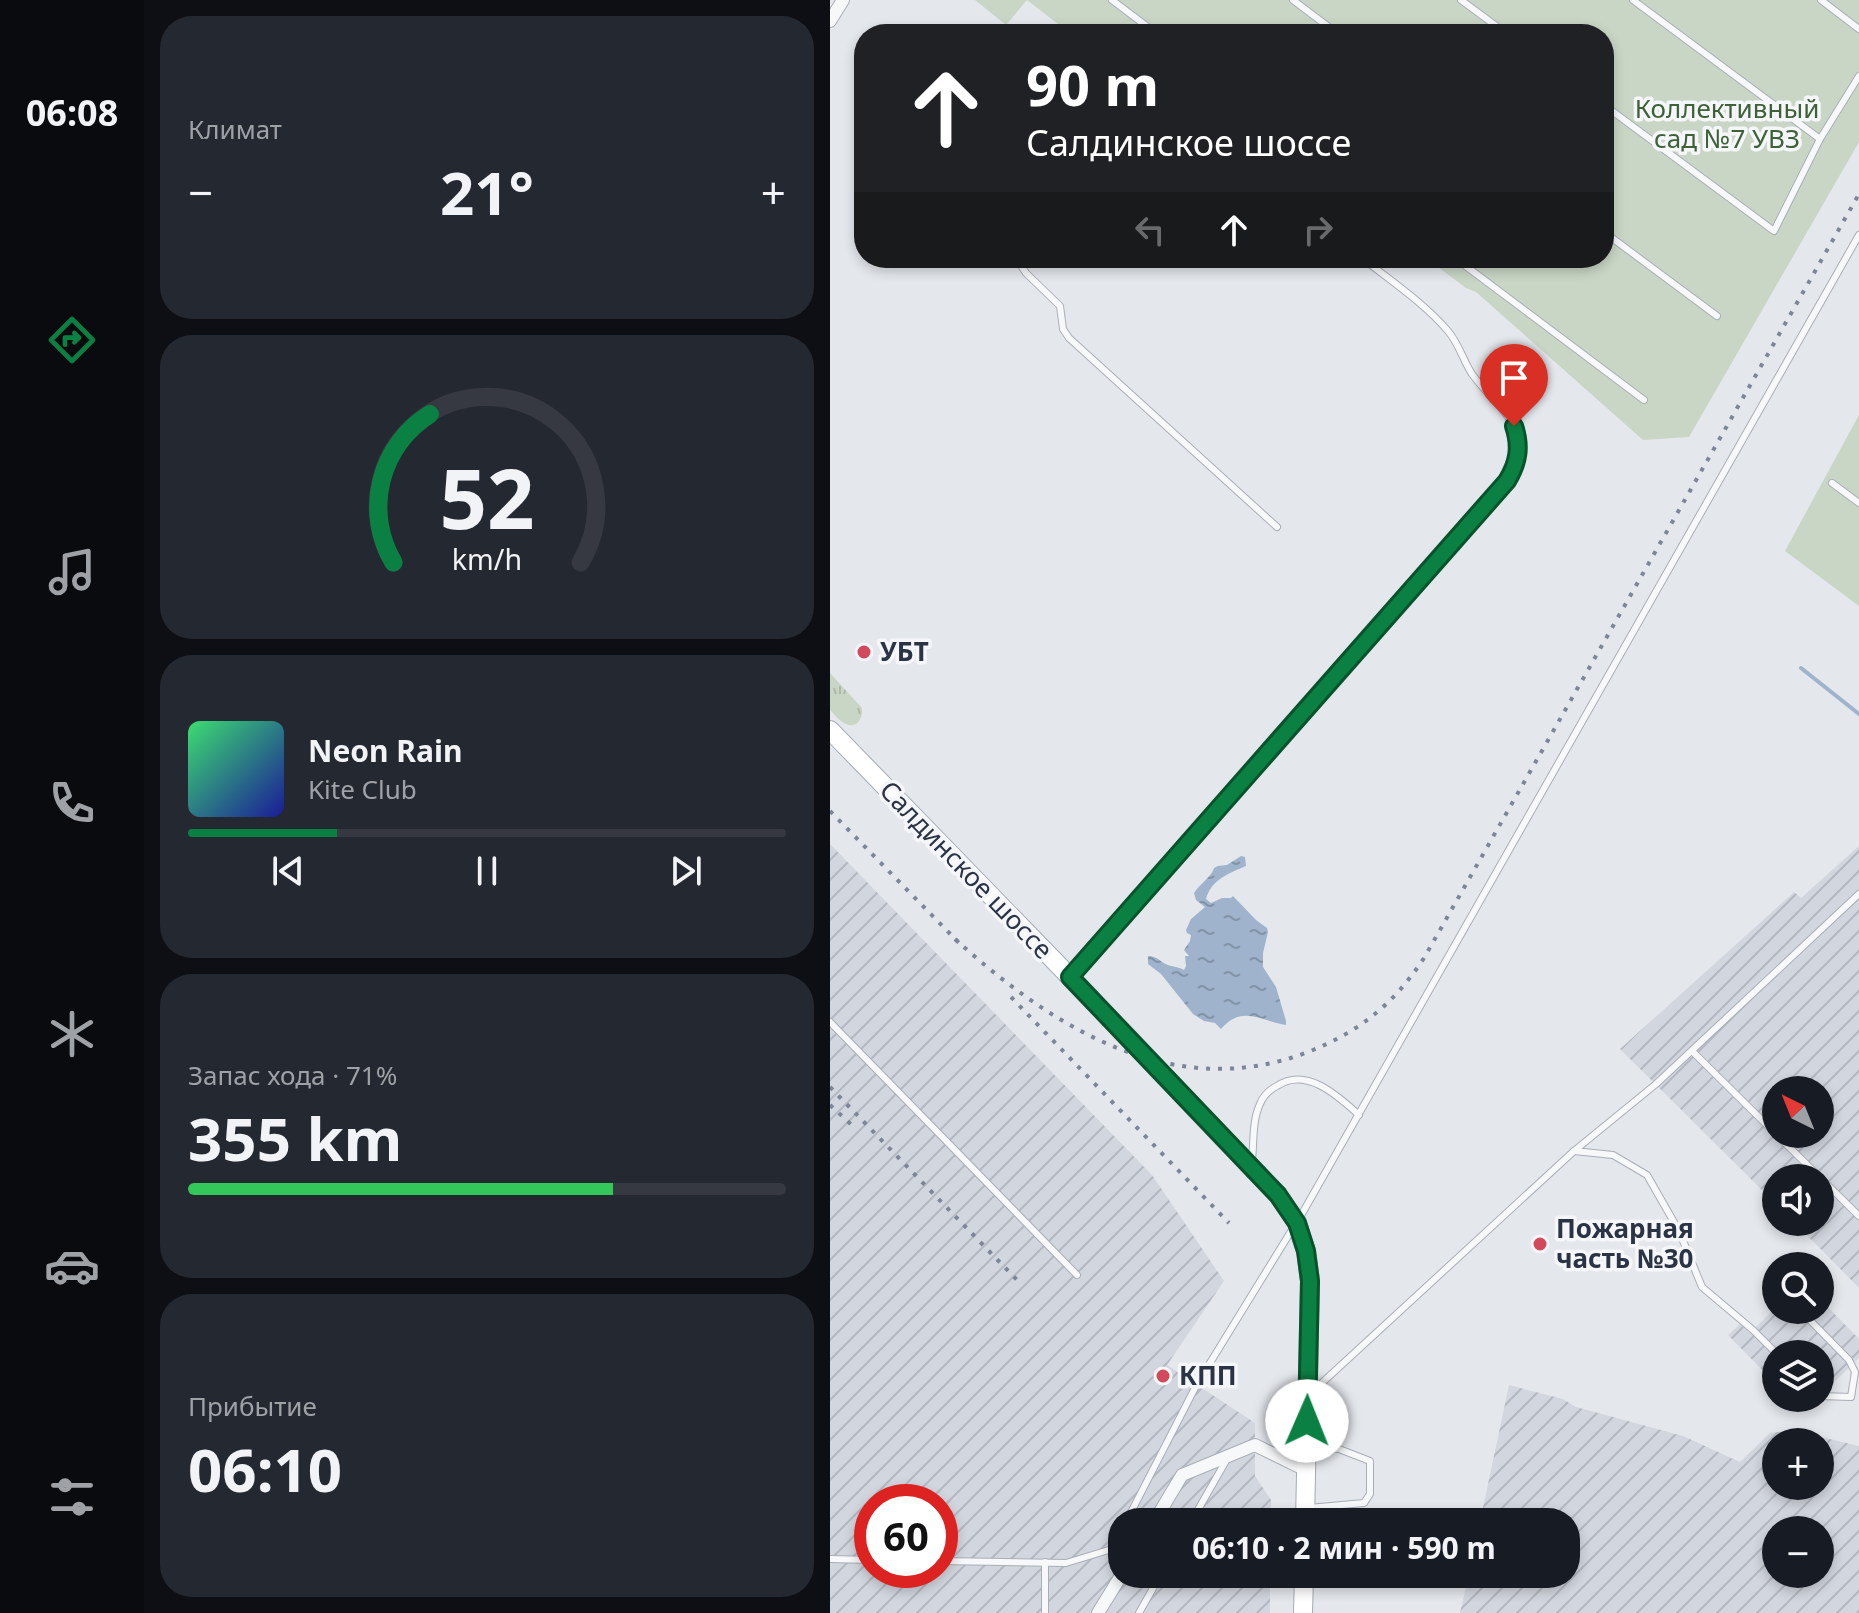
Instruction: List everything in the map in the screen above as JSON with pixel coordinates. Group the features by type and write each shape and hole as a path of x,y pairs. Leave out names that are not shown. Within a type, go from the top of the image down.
{"main road":[{"name":"Салдинское шоссе","path":"830,730 1278,1195 1297,1223"},
{"path":"1297,1223 1306,1251 1310,1281 1306,1508"},
{"path":"1303,1613 1304,1588"}],"street":[{"path":"830,21 843,0"},
{"path":"1162,1508 1182,1475 1255,1445 1306,1470"},
{"path":"1098,1613 1113,1588"}],"lane":[{"path":"1112,0 1144,24"},
{"path":"1293,0 1325,24"},
{"path":"1461,0 1493,24"},
{"path":"1633,0 1820,139"},
{"path":"1821,0 1859,29"},
{"path":"1614,112 1774,231 1820,139 1859,76"},
{"path":"1133,1508 1197,1384 1297,1223 1859,235"},
{"path":"1614,239 1717,316"},
{"path":"1023,268 1060,306 1063,329 1069,338 1277,527"},
{"path":"1070,977 1507,481 1517,463 1517,437 1509,417 1471,372 1461,350 1446,329 1374,268"},
{"path":"1468,268 1644,400"},
{"path":"1832,483 1859,503"},
{"path":"1307,1397 1574,1151 1656,1084 1859,894"},
{"path":"830,1022 1077,1275"},
{"path":"1692,1051 1762,1120"},
{"path":"1252,1168 1256,1114 1264,1096 1281,1083 1303,1079 1312,1082 1359,1115"},
{"path":"1790,1148 1859,1216"},
{"path":"1574,1151 1613,1155 1647,1175 1679,1231 1702,1287 1763,1340"},
{"path":"1814,1324 1829,1340"},
{"path":"1834,1345 1849,1360 1855,1372 1851,1397 1834,1396"},
{"path":"1306,1445 1339,1449 1370,1461 1370,1494 1364,1503 1342,1508"},
{"path":"1199,1508 1228,1457"},
{"path":"958,1561 1066,1563 1108,1550"},
{"path":"830,1559 854,1560"},
{"path":"1045,1562 1045,1613"},
{"path":"1139,1613 1153,1588"}],"shaded area":[{"path":"830,844 1152,1175 1224,1281 1167,1365 1255,1423 1255,1476 1271,1500 1271,1508 1108,1508 1108,1588 1270,1588 1270,1613 830,1613"},
{"path":"1859,846 1859,1288 1834,1263 1834,1252 1824,1252 1808,1236 1834,1236 1834,1164 1762,1164 1762,1190 1620,1049 1794,892 1801,898"},
{"path":"1834,1313 1859,1339 1859,1358 1834,1382 1834,1340 1762,1340 1762,1370 1728,1335 1740,1324 1750,1333 1762,1321 1762,1324 1834,1324"},
{"path":"1509,1385 1683,1436 1740,1462 1762,1441 1762,1500 1834,1500 1834,1440 1859,1446 1859,1613 1460,1613 1466,1588 1580,1588 1580,1508 1483,1508"}],"green space":[{"path":"975,0 1027,0 1005,24"},
{"name":"Коллективный сад №7 УВЗ","path":"1027,0 1859,0 1859,142 1689,437 1643,440 1476,292 1439,268 1614,268 1614,24 1058,24"},
{"path":"1859,415 1859,606 1785,551"},
{"path":"830,673 862,708 857,724 844,723 830,710"}],"water":[{"path":"1241,856 1245,857 1246,866 1216,882 1206,899 1211,903 1233,896 1267,928 1263,967 1276,987 1286,1025 1244,1016 1229,1021 1221,1029 1215,1023 1193,1014 1161,974 1148,964 1148,956 1151,956 1184,970 1185,956 1189,956 1184,950 1191,935 1186,930 1191,919 1205,907 1196,900 1194,893 1214,868 1227,865"}],"waterway":[{"path":"1801,668 1859,714"}],"railway":[{"path":"955,939 1032,1001 1074,1027 1117,1048 1163,1062 1210,1069 1258,1066 1308,1052 1374,1015 1388,1003 1424,958 1859,194"},
{"path":"830,811 961,945"},
{"path":"1011,997 1229,1223"},
{"path":"830,1087 1017,1280"},
{"path":"830,1105 854,1127"}],"place":[{"name":"УБТ","path":"864,652"},
{"name":"Пожарная часть №30","path":"1540,1244"},
{"name":"КПП","path":"1163,1376"}],"route":[{"path":"1307,1421 1310,1281 1306,1251 1297,1223 1278,1195 1070,977 1507,481 1517,463 1518,444 1514,426"}]}
